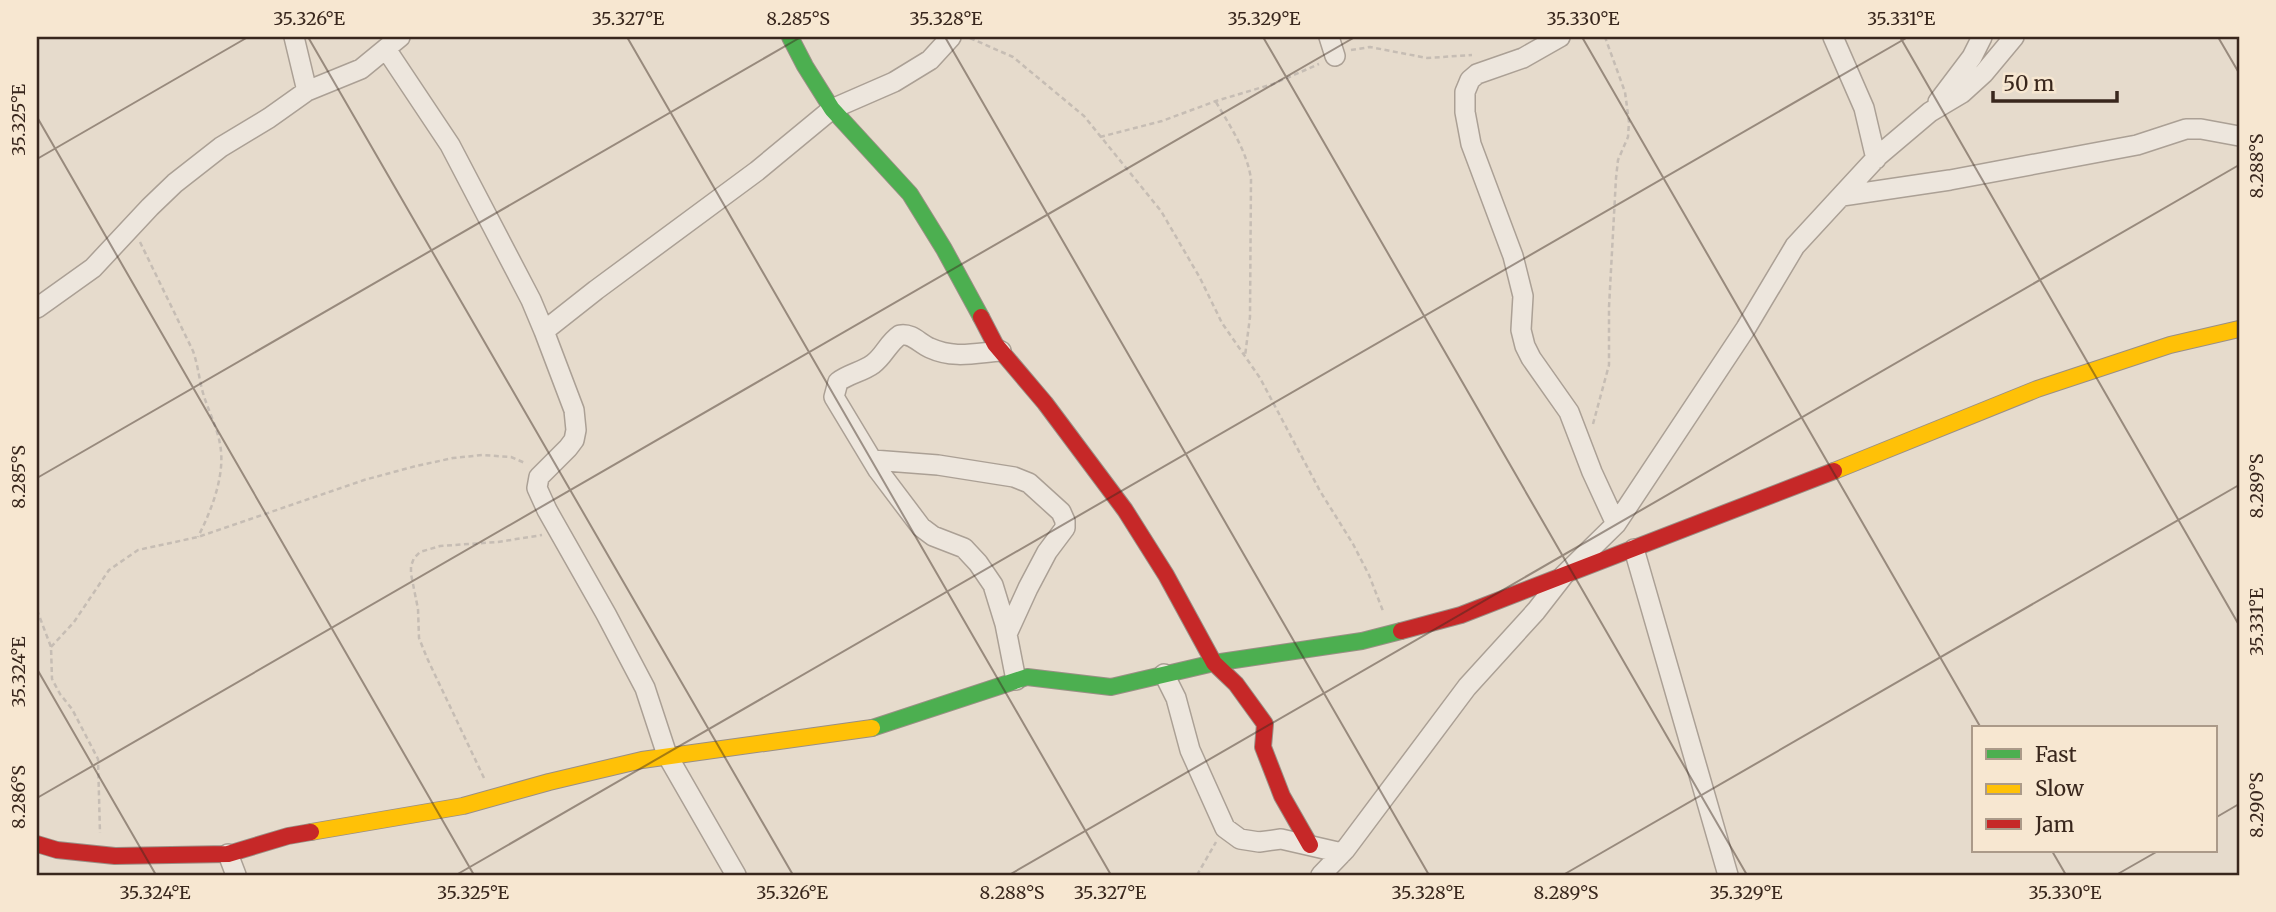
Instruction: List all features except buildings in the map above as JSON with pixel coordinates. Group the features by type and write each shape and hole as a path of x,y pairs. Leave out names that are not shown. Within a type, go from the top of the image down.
{"street":[{"path":"294,37 307,90"},
{"path":"790,37 832,109 910,194 944,249 978,316 1001,351 1045,402 1138,527 1214,663 1236,684 1265,724 1263,747 1270,768 1282,796 1310,845"},
{"path":"544,331 757,171 832,109 894,82 930,60 951,37"},
{"path":"1329,37 1335,57"},
{"path":"1560,37 1523,58 1477,74 1470,80 1465,92 1465,112 1471,144 1513,256 1523,296 1521,330 1525,346 1569,412 1616,524"},
{"path":"1833,37 1864,108 1876,159"},
{"path":"1930,112 1972,57 1982,37"},
{"path":"1321,875 1342,853 1467,687 1536,611 1564,575 1616,524 1746,328 1795,246 1876,159 1930,112 1962,93 1984,73 2014,37"},
{"path":"37,308 93,268 175,183 221,147 269,118 307,90 361,69 393,43 531,300 574,410 574,440 543,472 537,482 537,488 645,688 667,755 736,875"},
{"path":"1842,196 1950,180 2137,145 2186,129 2239,136"},
{"path":"37,844 57,850 100,854 229,854 288,836 463,806 549,782 667,755 872,728 1016,680 1039,676 1094,688 1111,687 1214,663 1392,634 1461,615 1933,432 2036,389 2169,345 2239,329"},
{"path":"1001,351 949,356 905,334 895,338 881,358 870,366 838,382 834,392 836,402 873,460 921,527 933,536 964,548 993,585 1016,680"},
{"path":"873,460 938,465 1014,477 1029,483 1061,512 1065,528 1047,552 1007,634"},
{"path":"1634,549 1727,875"},
{"path":"1164,674 1176,698 1190,750 1225,828 1240,839 1259,842 1281,839 1342,853"},
{"path":"229,854 236,875"}],"path":[{"path":"967,37 1013,57 1084,116 1161,211 1200,278 1222,323 1260,378 1320,491 1353,544 1369,575 1392,634"},
{"path":"1586,451 1609,365 1616,178 1618,160 1628,137 1629,122 1625,92 1605,37"},
{"path":"1100,137 1162,121 1273,84 1357,48 1370,47 1427,58 1476,55"},
{"path":"1216,101 1249,164 1251,179 1250,317 1245,356"},
{"path":"132,227 193,351 220,445 213,506 198,537"},
{"path":"51,648 74,622 109,569 138,550 198,537 363,480 453,458 482,455 511,457 543,472"},
{"path":"495,797 468,747 419,638 419,617 411,566 420,552 440,546 498,542 559,532"},
{"path":"37,610 51,648 52,679 72,709 98,759 100,854"},
{"path":"1197,875 1225,828"}],"traffic: fast":[{"path":"790,37 832,109 910,194 981,317"},
{"path":"872,728 1027,677 1111,687 1214,663 1362,641 1401,631"}],"traffic: slow":[{"path":"1834,471 2037,389 2170,345 2239,329"},
{"path":"311,832 463,806 642,760 872,728"}],"traffic: jam":[{"path":"981,317 995,344 1045,403 1125,510 1166,575 1214,663 1236,684 1265,724 1263,747 1282,796 1310,845"},
{"path":"1401,631 1461,615 1834,471"},
{"path":"37,844 57,850 115,856 228,854 311,832"}]}
